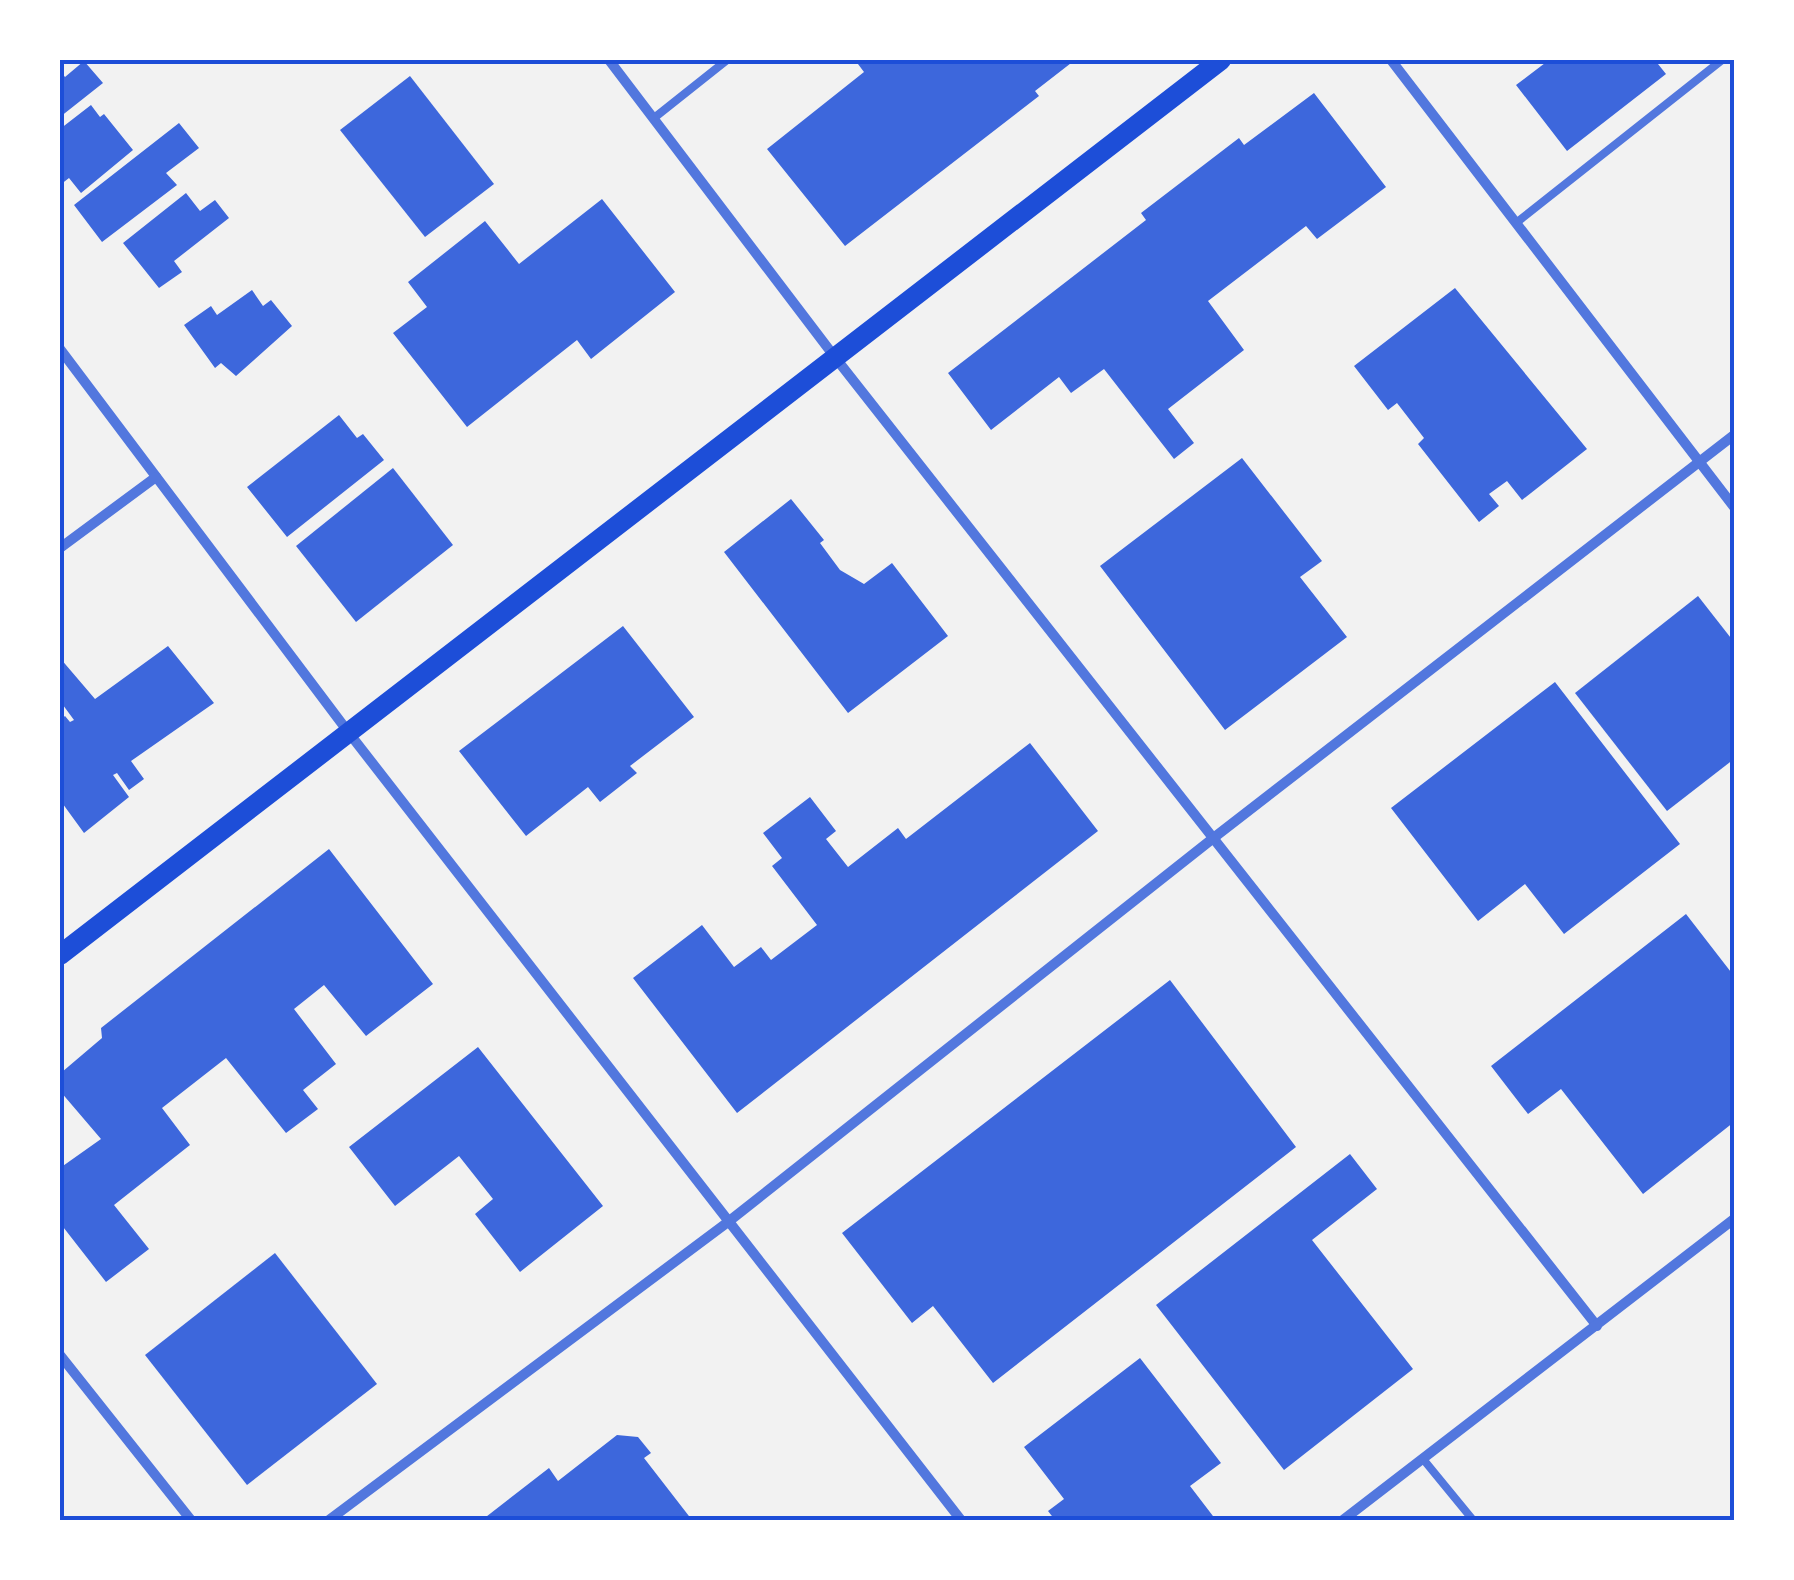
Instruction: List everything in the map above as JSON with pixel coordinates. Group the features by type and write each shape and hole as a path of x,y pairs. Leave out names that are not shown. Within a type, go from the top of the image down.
{"main road":[{"path":"60,954 1221,60"}],"street":[{"path":"609,60 834,356 1216,836 1597,1326"},
{"path":"1391,60 1734,507"},
{"path":"60,350 349,733 960,1520"},
{"path":"329,1520 728,1222 1734,434"},
{"path":"60,548 156,476"},
{"path":"1343,1520 1734,1219"},
{"path":"60,1356 191,1520"}],"lane":[{"path":"654,118 727,60"},
{"path":"1516,223 1722,60"},
{"path":"1423,1458 1473,1520"}],"building":[{"path":"855,60 1075,60 1035,91 1039,96 845,246 767,149 864,72"},
{"path":"1549,60 1663,60 1658,64 1666,74 1567,151 1516,85"},
{"path":"84,61 103,83 60,117 60,71 65,77"},
{"path":"410,76 494,184 425,237 340,130"},
{"path":"1314,93 1386,187 1317,239 1306,226 1208,301 1244,350 1168,409 1194,443 1174,459 1104,369 1071,393 1059,377 991,430 948,373 1146,220 1141,213 1239,138 1244,145"},
{"path":"91,105 100,117 104,114 133,150 81,193 69,178 60,185 60,129"},
{"path":"179,123 199,148 166,173 177,185 102,242 74,205"},
{"path":"186,193 200,211 215,200 229,218 174,261 182,272 159,288 123,243"},
{"path":"602,199 675,292 591,359 577,340 467,427 393,333 427,307 408,282 485,221 519,264"},
{"path":"1455,288 1587,449 1522,500 1507,481 1489,494 1499,506 1479,522 1418,444 1424,438 1397,403 1388,410 1354,366"},
{"path":"252,290 263,306 271,300 292,326 236,376 221,363 215,368 184,325 211,306 217,315"},
{"path":"339,415 357,438 363,434 384,460 287,537 247,487"},
{"path":"1242,458 1322,561 1300,577 1347,637 1225,730 1100,566"},
{"path":"393,468 453,545 356,622 296,546"},
{"path":"791,499 824,540 820,543 840,570 864,584 892,563 948,636 848,713 724,552"},
{"path":"1698,596 1734,642 1734,759 1667,811 1575,693"},
{"path":"623,626 694,717 630,766 637,773 600,802 588,787 526,836 459,751"},
{"path":"168,646 214,703 131,761 144,779 129,790 117,773 113,775 129,797 84,833 60,800 60,720 65,716 70,722 74,720 60,701 60,658 95,699"},
{"path":"1555,682 1680,844 1564,934 1525,884 1478,921 1391,808"},
{"path":"1030,743 1098,831 737,1113 633,978 702,925 734,967 761,947 771,960 817,925 772,866 782,858 763,833 810,797 836,831 826,839 848,867 898,828 906,839"},
{"path":"329,849 433,984 366,1036 324,985 294,1009 336,1064 303,1090 318,1109 286,1133 226,1058 162,1108 190,1145 114,1205 149,1249 106,1282 60,1223 60,1168 101,1139 60,1091 62,1072 102,1038 101,1028"},
{"path":"1686,914 1734,976 1734,1122 1643,1194 1561,1089 1528,1114 1491,1066"},
{"path":"1170,980 1296,1147 993,1383 933,1306 912,1323 842,1233"},
{"path":"478,1047 603,1206 520,1272 475,1214 493,1199 459,1156 395,1206 349,1147"},
{"path":"1350,1154 1377,1189 1312,1240 1413,1369 1284,1470 1156,1305"},
{"path":"275,1253 377,1384 247,1485 145,1355"},
{"path":"1140,1358 1221,1463 1190,1486 1216,1520 1055,1520 1048,1511 1064,1499 1024,1447"},
{"path":"617,1435 638,1437 651,1453 644,1458 692,1520 482,1520 549,1468 558,1481"}]}
